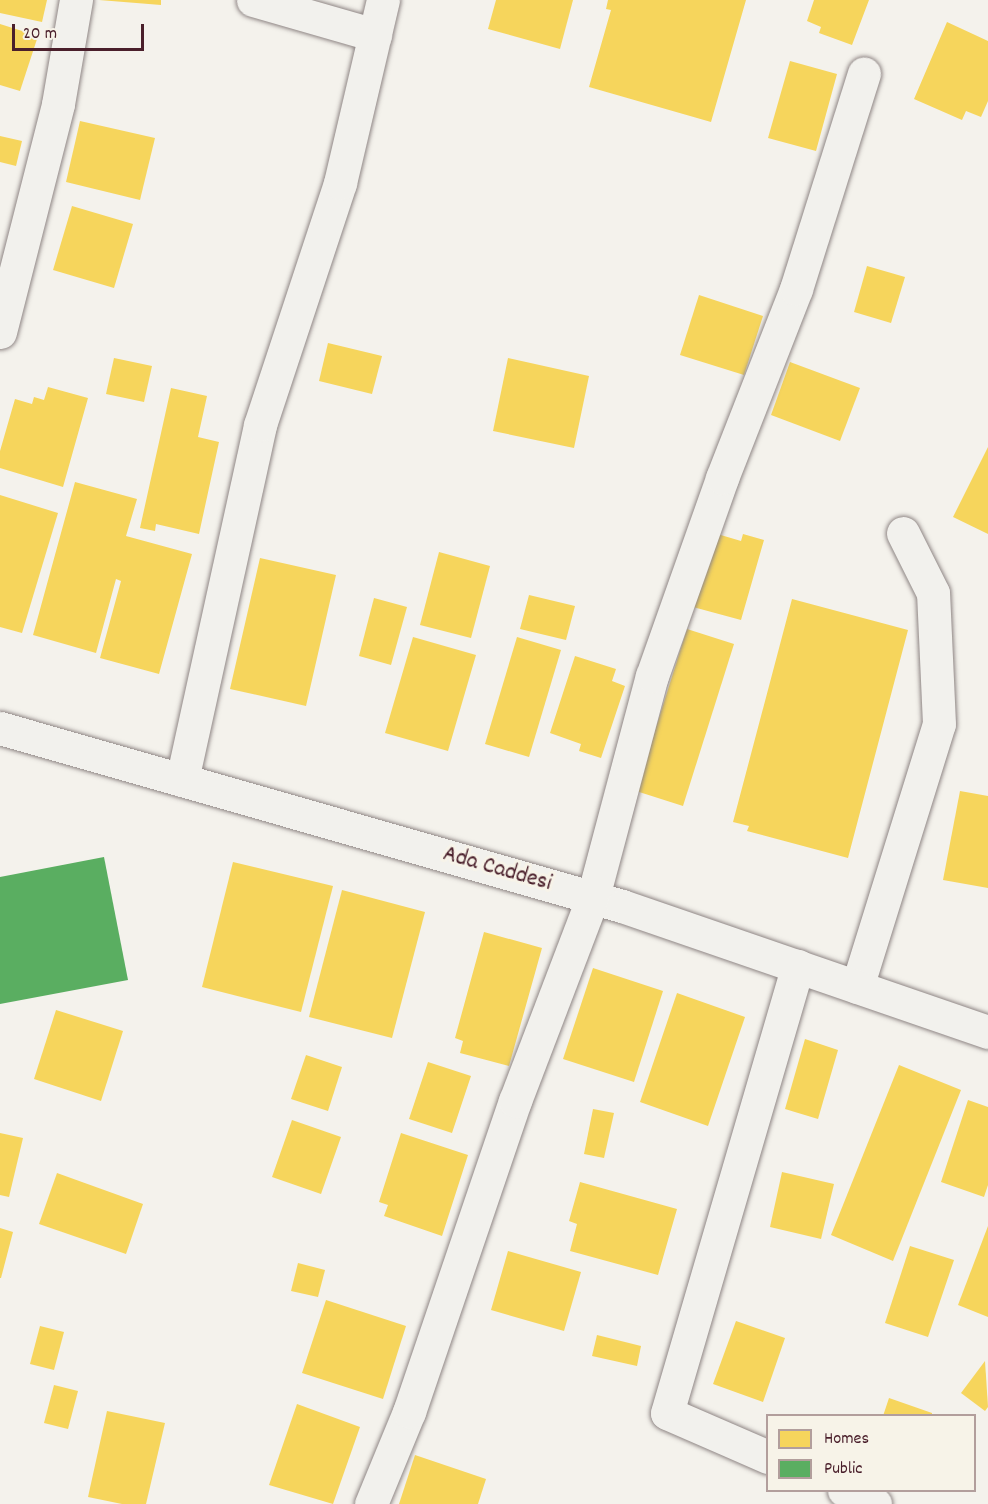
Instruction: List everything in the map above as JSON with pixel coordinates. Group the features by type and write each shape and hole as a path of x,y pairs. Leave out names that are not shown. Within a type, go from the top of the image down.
{"street":[{"path":"0,332 58,104 76,0"},
{"path":"253,0 375,34"},
{"path":"182,780 260,425 340,183 382,0"},
{"path":"371,1504 409,1412 514,1101 593,897 652,676 722,478 796,289 864,73"},
{"path":"857,987 939,724 933,593 903,533"},
{"name":"Ada Caddesi","path":"0,728 593,897 988,1032"},
{"path":"766,1456 667,1413 798,966"},
{"path":"846,1492 875,1504"}],"building: Homes":[{"path":"0,0 47,0 42,22 0,13"},
{"path":"99,0 161,0 161,5"},
{"path":"496,0 573,0 560,49 488,29"},
{"path":"608,0 746,0 711,122 589,87 611,10 606,9"},
{"path":"814,0 869,0 852,45 819,33 821,27 807,21"},
{"path":"947,22 988,41 988,101 981,117 966,111 962,120 914,99"},
{"path":"0,24 38,36 20,91 0,85"},
{"path":"790,61 837,74 816,151 768,138"},
{"path":"80,121 155,138 140,200 66,182"},
{"path":"0,136 22,141 16,166 0,162"},
{"path":"72,206 133,224 114,288 53,270"},
{"path":"867,266 905,277 891,323 854,312"},
{"path":"699,295 763,316 744,375 680,355"},
{"path":"328,343 382,356 372,394 319,381"},
{"path":"114,358 152,366 144,402 106,394"},
{"path":"508,358 589,376 574,448 493,431"},
{"path":"790,362 860,388 840,441 771,415"},
{"path":"48,387 88,398 63,487 0,468 0,451 15,399 32,404 34,397 44,400"},
{"path":"171,388 207,396 198,437 219,442 199,534 156,524 155,531 140,528"},
{"path":"988,447 988,534 953,517"},
{"path":"75,482 137,499 126,536 192,554 159,674 100,658 121,581 116,579 96,653 33,635"},
{"path":"0,495 58,513 22,633 0,627"},
{"path":"714,533 741,541 743,534 764,540 741,620 693,607"},
{"path":"439,552 490,566 471,638 420,625"},
{"path":"260,558 336,575 306,706 230,689"},
{"path":"529,595 575,606 566,640 520,629"},
{"path":"374,598 407,607 391,665 359,656"},
{"path":"792,599 908,630 848,858 747,831 749,826 733,822"},
{"path":"687,629 734,644 683,806 636,791"},
{"path":"413,637 476,655 448,751 385,733"},
{"path":"517,637 561,650 529,757 485,744"},
{"path":"575,656 616,669 612,681 625,686 601,758 579,751 581,744 550,733"},
{"path":"960,791 988,796 988,888 943,880"},
{"path":"233,862 333,886 301,1012 202,987"},
{"path":"342,890 425,912 392,1038 309,1017"},
{"path":"484,932 542,948 509,1066 460,1053 463,1041 455,1038"},
{"path":"593,968 663,991 634,1082 563,1059"},
{"path":"677,993 745,1017 708,1126 640,1102"},
{"path":"56,1010 123,1031 101,1101 34,1079"},
{"path":"805,1039 838,1050 818,1119 785,1109"},
{"path":"306,1055 342,1067 328,1111 291,1099"},
{"path":"428,1062 471,1076 452,1133 409,1119"},
{"path":"899,1065 961,1090 893,1261 831,1235"},
{"path":"968,1100 988,1107 988,1185 984,1197 941,1182"},
{"path":"593,1109 614,1113 604,1158 584,1154"},
{"path":"292,1120 341,1137 321,1194 272,1177"},
{"path":"0,1133 23,1138 9,1197 0,1195"},
{"path":"401,1133 468,1155 442,1236 384,1216 388,1205 379,1202"},
{"path":"782,1172 834,1184 821,1239 770,1227"},
{"path":"57,1173 143,1204 126,1254 39,1224"},
{"path":"580,1182 677,1209 658,1275 570,1251 577,1224 569,1221"},
{"path":"988,1226 988,1317 958,1305"},
{"path":"0,1228 13,1232 1,1278 0,1278"},
{"path":"910,1246 954,1260 928,1337 885,1323"},
{"path":"508,1251 581,1272 564,1331 491,1310"},
{"path":"298,1263 325,1270 318,1297 291,1291"},
{"path":"326,1300 406,1326 383,1399 302,1373"},
{"path":"736,1321 785,1338 763,1402 713,1384"},
{"path":"40,1326 64,1332 54,1370 30,1364"},
{"path":"597,1335 641,1346 637,1366 592,1356"},
{"path":"985,1361 988,1407 985,1411 961,1393"},
{"path":"54,1385 78,1391 68,1429 44,1423"},
{"path":"889,1398 932,1413 932,1414 884,1414"},
{"path":"297,1404 360,1427 333,1504 269,1485"},
{"path":"107,1411 165,1423 146,1504 122,1504 88,1497"},
{"path":"415,1455 486,1479 478,1504 399,1504"}],"building: Public":[{"path":"104,857 128,980 0,1004 0,877"}]}
